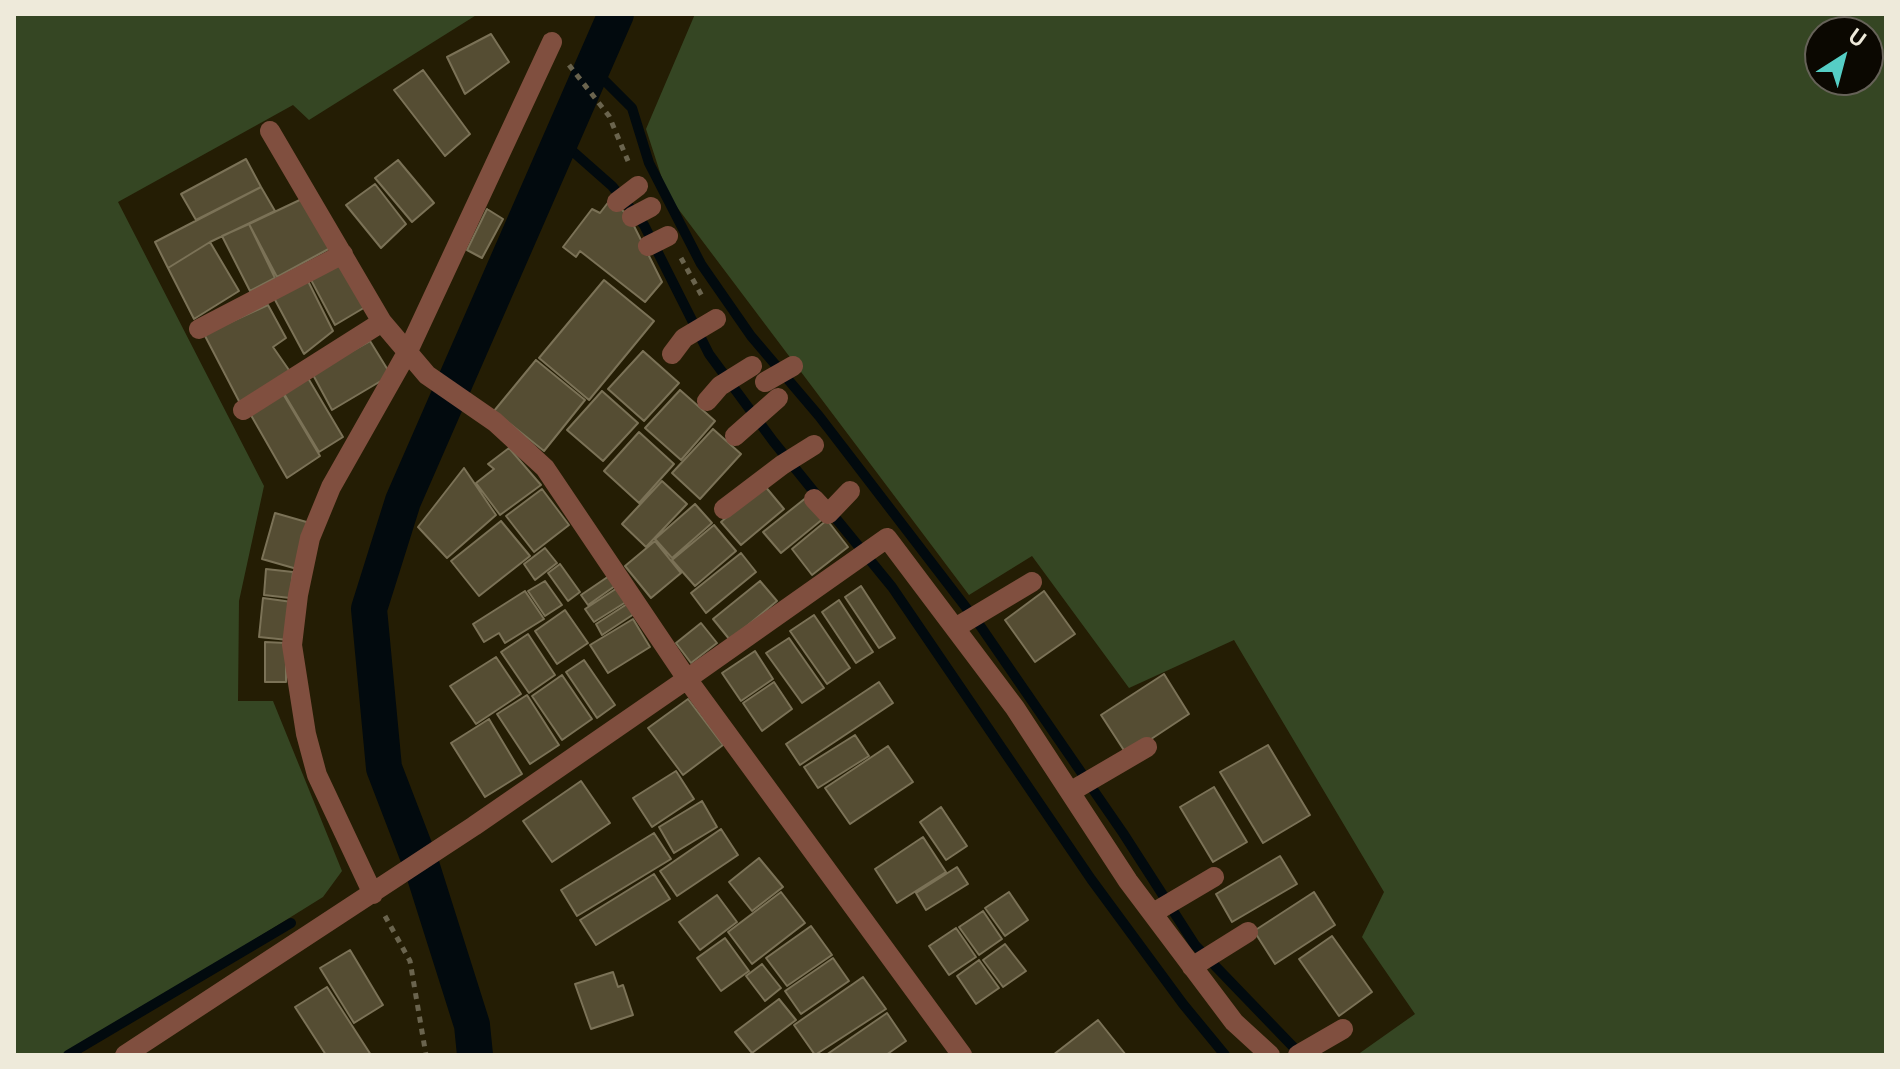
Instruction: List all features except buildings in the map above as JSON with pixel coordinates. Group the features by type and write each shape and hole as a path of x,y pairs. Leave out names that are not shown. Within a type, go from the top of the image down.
{"street":[{"path":"373,894 317,775 306,734 292,645 298,595 310,538 331,487 408,351 552,42"},
{"path":"270,131 382,322 427,375 495,422 545,468 687,679 962,1055"},
{"path":"618,201 638,187"},
{"path":"199,329 343,254"},
{"path":"243,410 382,322"},
{"path":"678,346 712,322"},
{"path":"714,393 758,374 791,367"},
{"path":"741,431 773,402"},
{"path":"724,509 810,448"},
{"path":"814,499 828,514 847,495"},
{"path":"125,1055 474,826 887,538 958,626 1074,790 1128,881 1203,959 1234,1022 1270,1055"},
{"path":"958,626 1032,582"},
{"path":"1074,790 1147,747"},
{"path":"1157,910 1214,877"},
{"path":"1203,959 1248,932"},
{"path":"1303,1052 1343,1029"}],"path":[{"path":"566,60 609,116"},
{"path":"373,894 410,961 426,1055"}],"green space":[{"path":"14,14 478,14 309,120 293,105 118,202 264,486 239,601 238,701 273,701 342,871 323,897 69,1055 14,1055"},
{"path":"695,14 1886,14 1886,1055 1357,1055 1415,1014 1362,937 1384,892 1234,640 1129,688 1032,556 969,595 667,194 646,129"}],"waterway":[{"path":"475,1055 472,1025 422,867 384,768 369,609 403,501 616,14"},
{"path":"592,68 632,108 649,163 701,264 751,336 819,416 981,627 1123,833 1195,945 1301,1055"},
{"path":"561,141 612,186 644,225 709,354 819,498"},
{"path":"829,510 892,587 1091,879 1183,1004 1225,1055"},
{"path":"68,1055 291,923"}]}
